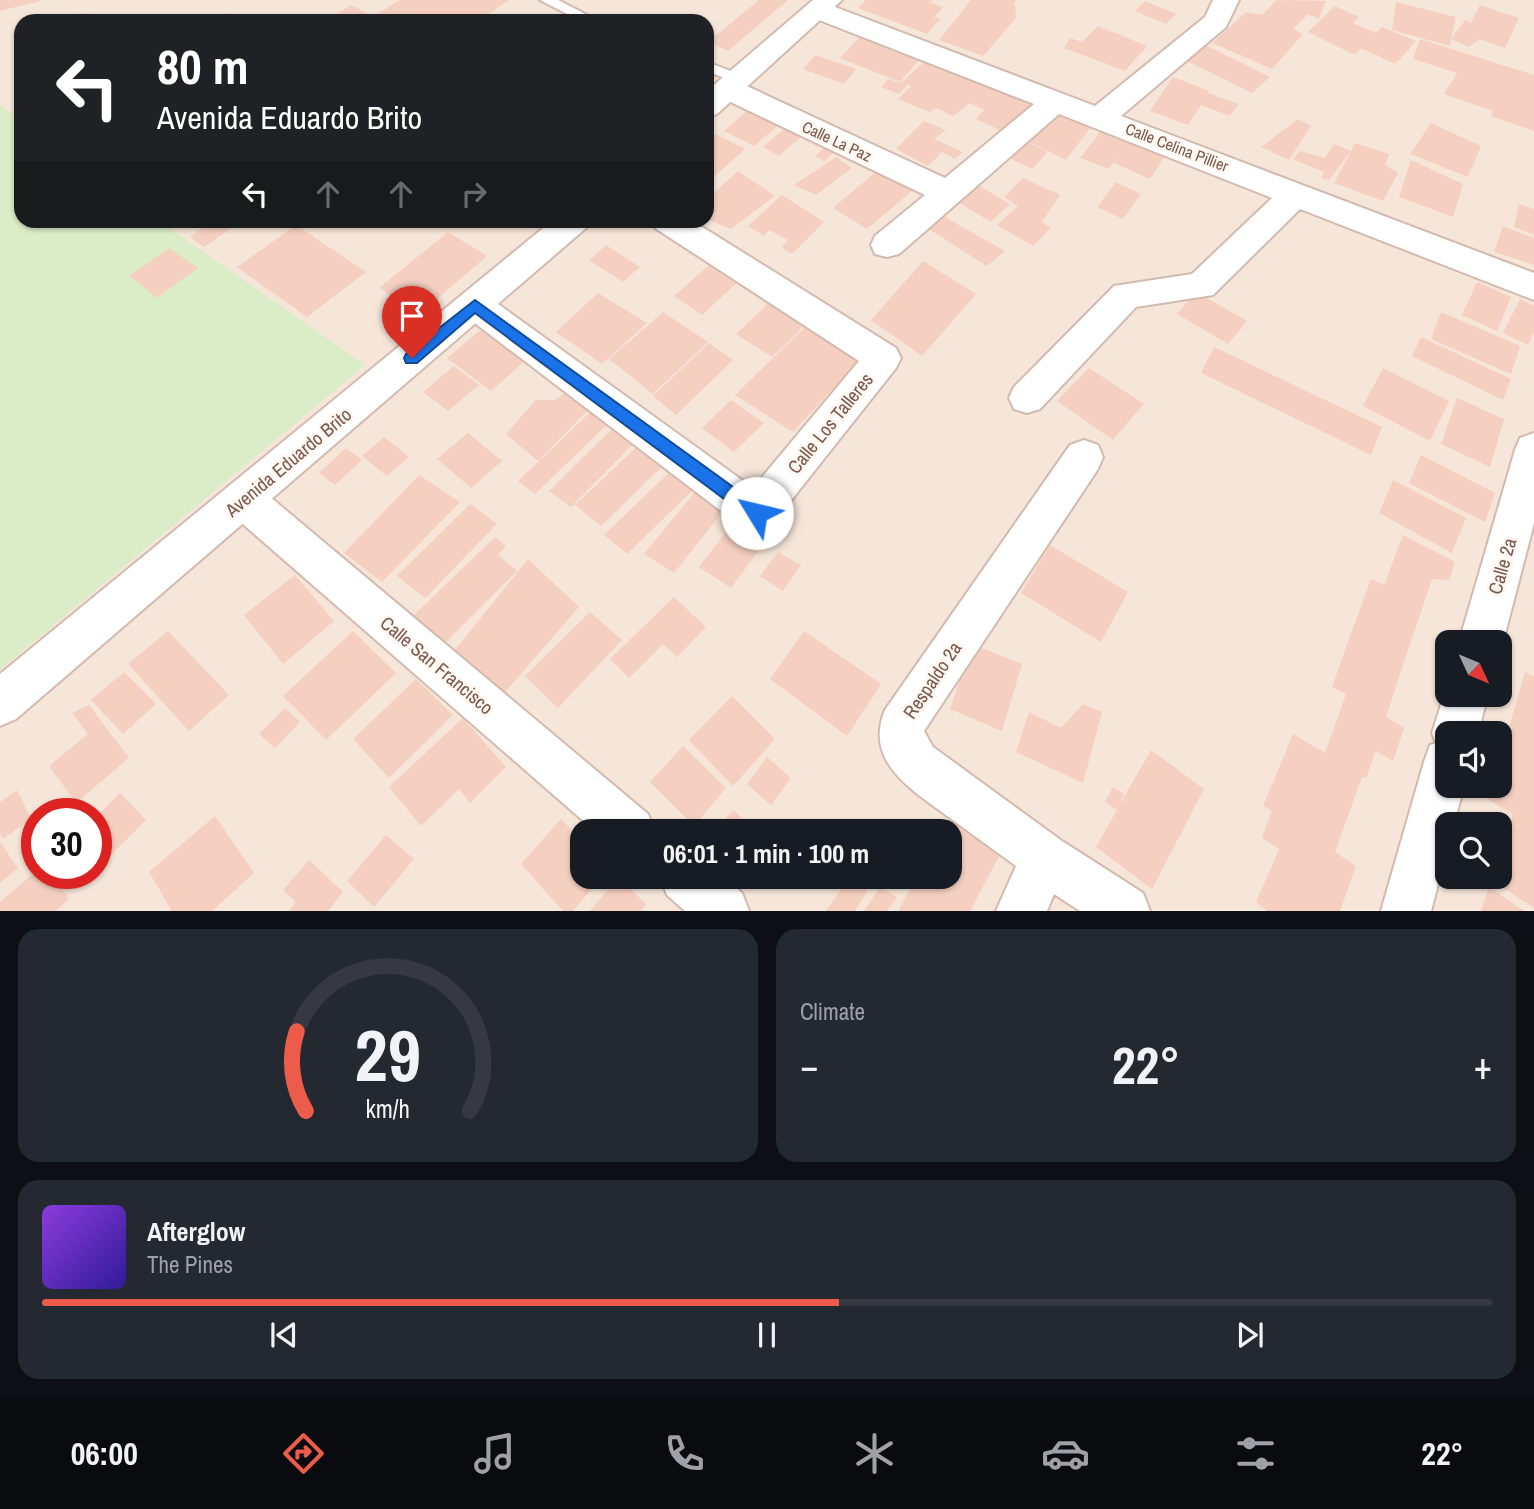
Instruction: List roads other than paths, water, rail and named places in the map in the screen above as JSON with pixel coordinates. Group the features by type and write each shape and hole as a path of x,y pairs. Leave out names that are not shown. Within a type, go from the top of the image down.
{"street":[{"path":"1100,118 1216,21 1226,0"},
{"path":"725,91 824,5"},
{"name":"Calle Celina Pillier","path":"824,5 1056,101 1534,287"},
{"name":"Calle La Paz","path":"725,91 947,192"},
{"path":"887,244 1056,101"},
{"path":"1027,398 1126,295 1200,286 1297,193"},
{"name":"Avenida Eduardo Brito","path":"0,703 475,306 559,228"},
{"name":"Calle Los Talleres","path":"475,306 757,513 883,358 679,228"},
{"name":"Calle 2a","path":"1483,630 1534,450"},
{"name":"Respaldo 2a","path":"1084,457 901,726 903,745 916,764 1045,858 1125,911"},
{"name":"Calle San Francisco","path":"243,499 617,819"},
{"path":"1406,911 1437,798"},
{"path":"1021,911 1045,858"},
{"path":"699,889 724,911"}],"lane":[{"path":"547,0 577,14"},
{"path":"714,76 725,91"}]}
